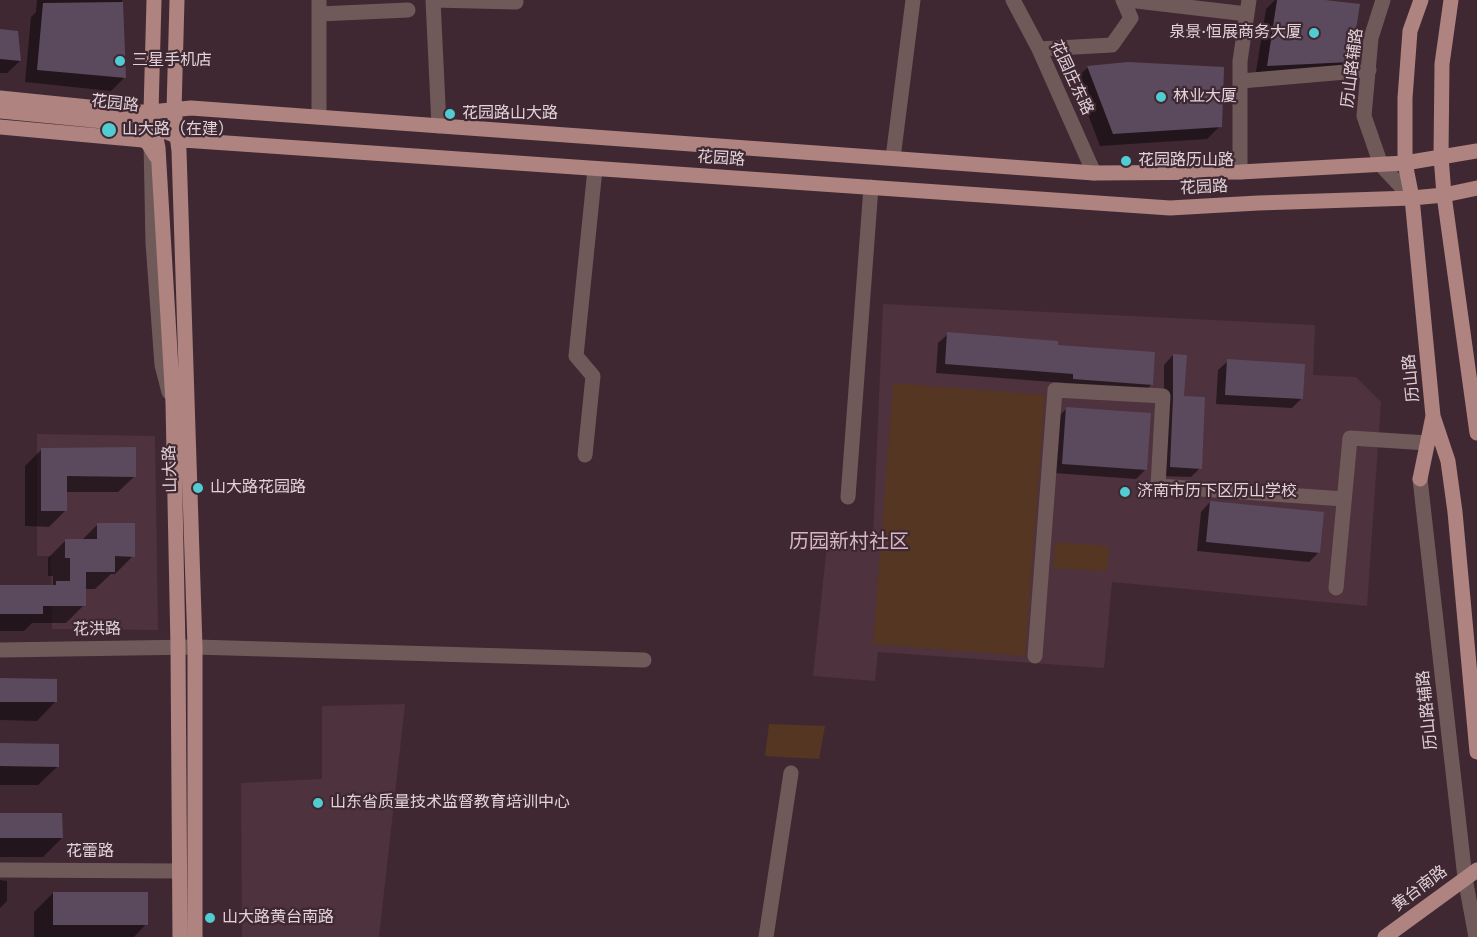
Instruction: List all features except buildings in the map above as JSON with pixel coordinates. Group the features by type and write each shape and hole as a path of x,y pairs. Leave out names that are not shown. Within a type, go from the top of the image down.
{"main road":[{"name":"山大路","path":"154,0 152,120 154,153"},
{"name":"山大路","path":"177,0 174,110 179,162 195,647 195,937"},
{"name":"历山路","path":"1421,0 1410,31 1405,98 1405,164 1412,198 1433,416 1448,460 1455,512 1477,752"},
{"path":"1451,0 1442,64 1441,156 1444,195 1477,433"},
{"name":"花园路","path":"0,98 138,112 183,140 189,141 1170,208 1258,202 1412,198 1444,195 1477,188"},
{"name":"花园路","path":"0,111 152,120 174,110 191,108 1094,173 1240,172 1405,164 1477,151"},
{"path":"0,127 143,140 154,153"},
{"name":"山大路","path":"173,403 178,647 180,937"},
{"path":"1420,479 1433,416"},
{"name":"黄台南路","path":"1385,937 1471,874"}],"street":[{"path":"439,126 433,0 516,2"},
{"path":"893,158 913,0"},
{"name":"花园庄东路","path":"1013,0 1039,50 1094,173"},
{"path":"1039,50 1112,45 1131,18 1126,0 1248,7 1240,62 1240,172"},
{"name":"历山路辅路","path":"1383,0 1371,38 1364,116 1381,165 1412,198"},
{"path":"319,117 319,7 408,10"},
{"path":"1241,81 1369,70"},
{"name":"山大路","path":"154,153 153,243 162,365 173,403"},
{"path":"585,455 593,376 576,356 595,169"},
{"path":"848,497 871,187"},
{"path":"1035,656 1055,390 1163,396 1158,486 1344,499"},
{"path":"1336,588 1350,438 1428,443"},
{"name":"历山路辅路","path":"1420,479 1471,874 1476,937"},
{"name":"花洪路","path":"0,650 195,647 644,660"},
{"path":"766,937 791,773"},
{"name":"花蕾路","path":"0,870 179,871"}],"shaded area":[{"name":"济南市历下区历山学校","path":"883,304 1315,325 1313,375 1356,377 1381,402 1367,606 1112,582 1104,668 878,652 875,681 813,676 828,536 873,538"},
{"path":"893,383 1045,395 1025,656 873,644"},
{"path":"37,434 155,436 158,630 52,629 51,556 37,556"},
{"path":"1055,542 1109,546 1107,571 1053,568"},
{"name":"山东省质量技术监督教育培训中心","path":"405,704 379,937 242,937 241,783 322,779 322,706"},
{"path":"769,724 825,726 819,759 765,756"}],"place":[{"name":"泉景·恒展商务大厦","path":"1314,33"},
{"name":"三星手机店","path":"120,61"},
{"name":"林业大厦","path":"1161,97"},
{"name":"花园路山大路","path":"450,114"},
{"name":"山大路（在建）","path":"109,130"},
{"name":"花园路历山路","path":"1126,161"},
{"name":"山大路花园路","path":"198,488"},
{"name":"济南市历下区历山学校","path":"1125,492"},
{"name":"山东省质量技术监督教育培训中心","path":"318,803"},
{"name":"山大路黄台南路","path":"210,918"}],"district":[{"name":"历园新村社区","path":"849,543"}]}
